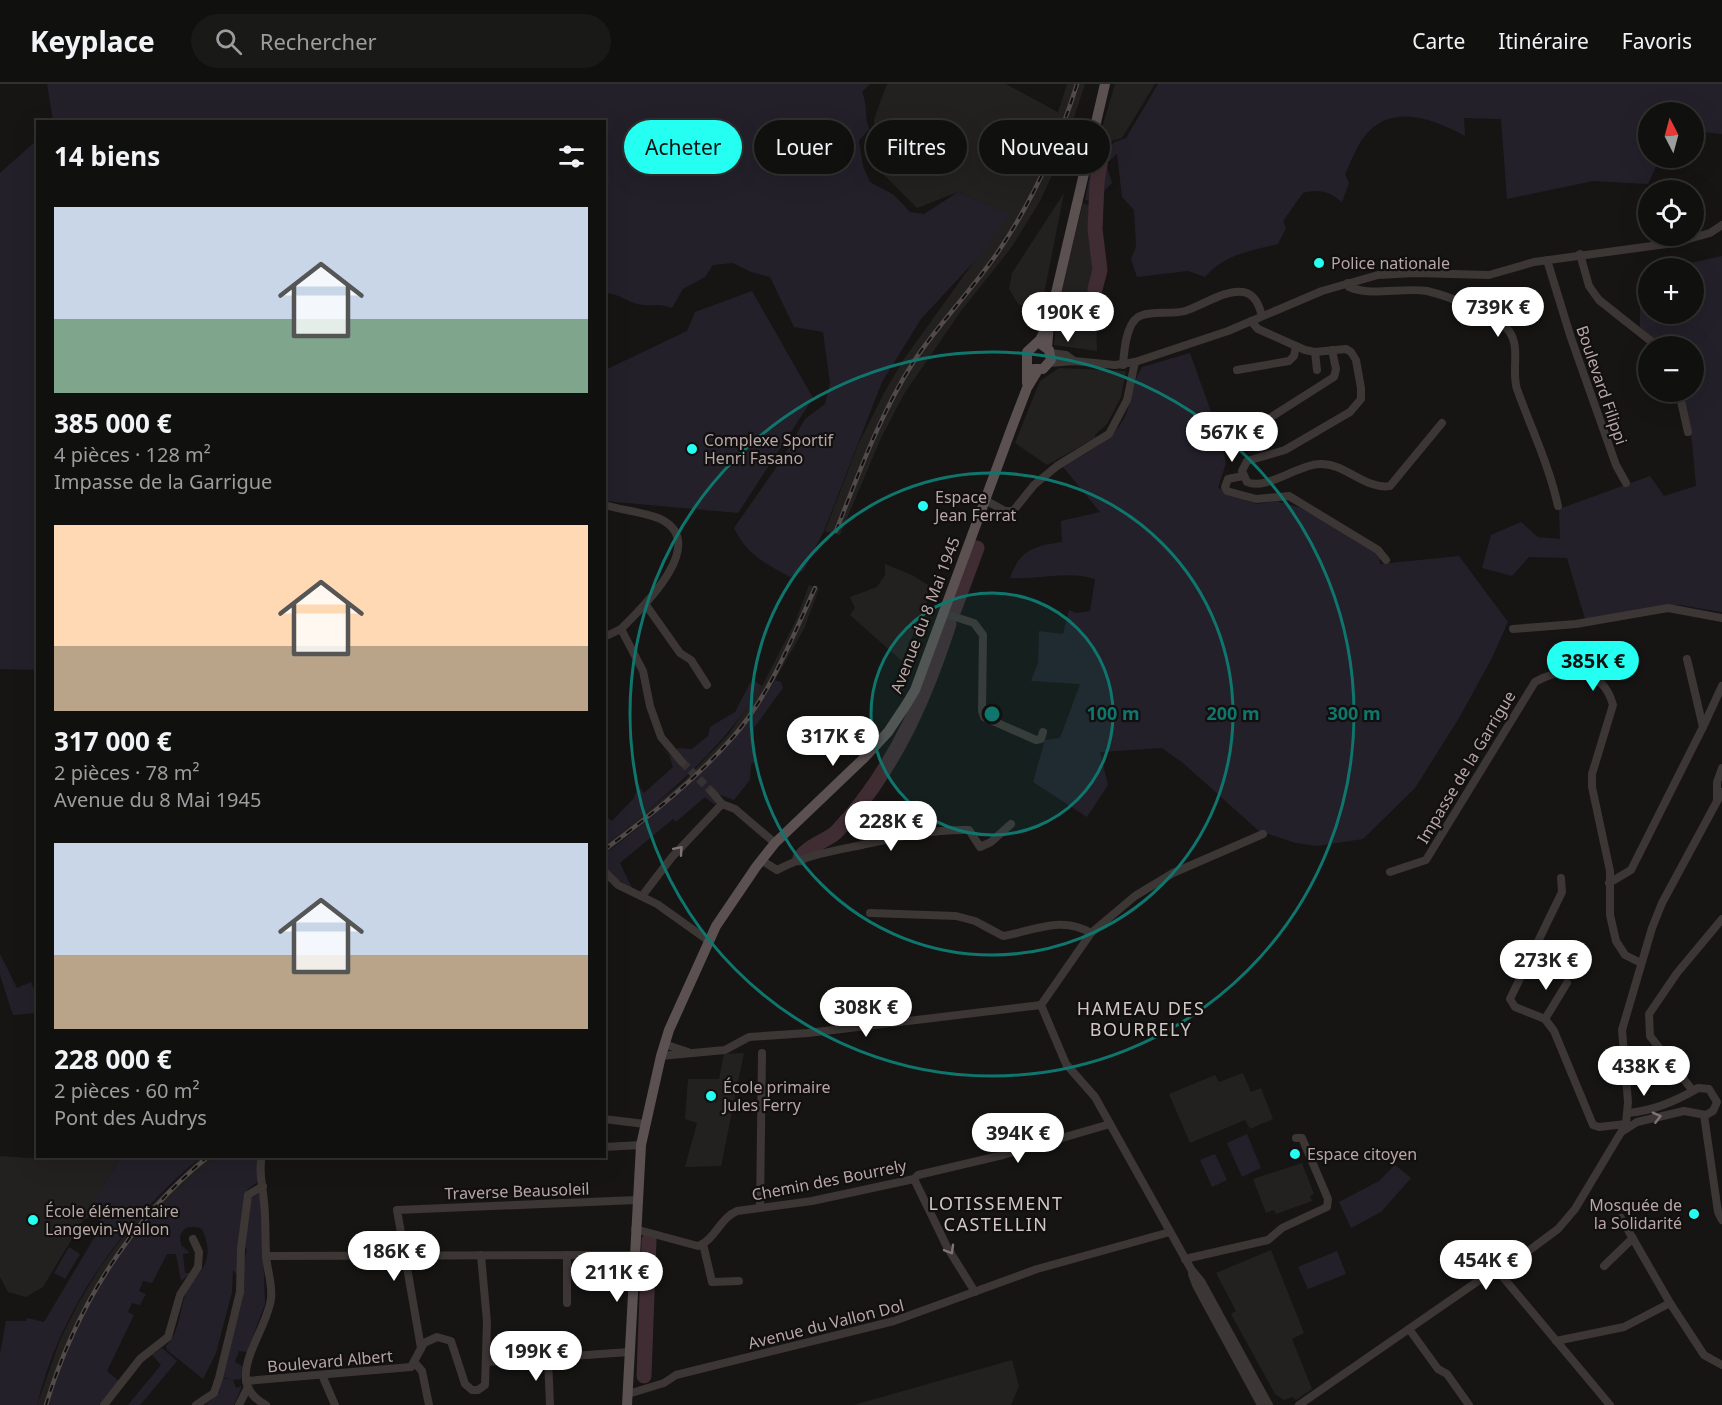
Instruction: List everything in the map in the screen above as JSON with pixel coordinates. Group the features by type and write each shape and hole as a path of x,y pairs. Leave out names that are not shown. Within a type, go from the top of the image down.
{"main road":[{"path":"1049,355 1049,323 1105,84"},
{"path":"1033,346 1040,340 1049,323"},
{"path":"1033,346 1040,345 1049,355"},
{"name":"Avenue du 8 Mai 1945","path":"630,1397 629,1352 641,1145 664,1044 709,940 735,895 775,843 888,732 915,690 1027,388 1034,367 1027,352 1033,346"},
{"path":"1034,367 1049,355"}],"street":[{"path":"1049,355 1123,365 1251,321 1348,283 1394,274 1489,274 1580,254 1674,243 1710,233 1722,225"},
{"path":"1580,254 1589,286 1599,300 1644,336"},
{"name":"Boulevard Filippi","path":"1547,260 1571,338 1616,465 1626,483"},
{"path":"1348,283 1349,287 1360,290 1428,292 1479,311 1507,328 1514,344 1517,388 1547,465 1558,506"},
{"path":"1123,365 1131,325 1137,317 1177,313 1233,292 1243,292 1258,302 1262,316"},
{"path":"1251,321 1258,329 1315,352 1346,349 1356,360 1361,388 1357,407 1285,450 1247,461 1243,476 1247,482 1260,484 1308,465 1324,464 1377,485 1390,486 1442,423"},
{"path":"1237,370 1289,361 1294,356 1296,346"},
{"path":"1257,426 1334,377 1336,369 1332,350"},
{"path":"1315,352 1317,370"},
{"path":"985,500 1005,511 1013,511 1034,485 1064,462 1109,434 1127,400 1136,362"},
{"path":"1681,402 1688,432"},
{"path":"1243,476 1228,479 1225,487 1227,490 1256,499 1289,496 1378,550 1386,560"},
{"path":"606,506 659,519 672,527 677,538 674,560 668,577 646,605 621,629 606,636"},
{"path":"646,605 680,652 691,660 707,685"},
{"path":"1513,630 1545,625 1576,624 1668,608 1722,618"},
{"path":"943,614 974,623 983,635 982,711 984,717 1036,740 1041,739 1043,732"},
{"path":"621,629 643,671 650,706 661,737 682,762"},
{"path":"1687,659 1703,727"},
{"name":"Impasse de la Garrigue","path":"1390,872 1426,860 1527,691 1543,678 1556,672 1569,671 1592,676 1603,682 1610,693 1613,705 1592,774 1592,787 1610,871 1610,915 1616,941 1626,955 1641,963"},
{"path":"1610,883 1631,870 1722,686"},
{"path":"1717,800 1717,782 1722,768"},
{"path":"712,792 722,804 735,808 775,843"},
{"path":"1299,1405 1558,1229 1575,1209 1625,1127 1628,1113 1622,1030 1641,963 1662,903 1722,792"},
{"path":"642,896 684,844 722,804"},
{"path":"761,860 777,870 832,851 938,830 969,830 980,847 991,842 1011,824"},
{"path":"661,1056 725,1050 749,1037 808,1033 1041,1005 1091,933 1135,896 1173,873 1263,834"},
{"path":"606,873 618,885 657,903 709,940"},
{"path":"1562,878 1562,892 1510,999 1515,1007 1545,1019 1554,1030 1593,1125 1625,1127 1637,1122 1692,1110 1704,1115 1713,1111 1719,1101 1709,1089 1698,1088 1692,1093 1643,1112 1628,1113"},
{"path":"870,913 956,916 975,921 1003,936 1053,924 1074,926 1091,933"},
{"path":"1692,1093 1650,1036 1649,1014 1677,974 1722,919"},
{"path":"1545,1019 1567,983"},
{"path":"1041,1005 1066,1064 1095,1097 1185,1259 1202,1281 1269,1405"},
{"path":"664,1044 693,1053"},
{"path":"760,1208 762,1053"},
{"path":"1692,1093 1689,1103 1692,1110"},
{"path":"1704,1115 1718,1212 1722,1220"},
{"path":"606,1119 645,1124"},
{"name":"Chemin des Bourrely","path":"703,1244 729,1214 812,1201 915,1179 918,1175 1003,1155 1110,1124"},
{"path":"1185,1259 1268,1240 1282,1228 1327,1207 1328,1199 1302,1138 1296,1138"},
{"path":"606,1146 641,1145"},
{"path":"239,1405 246,1385 249,1357 271,1299 270,1272 266,1256 262,1158"},
{"path":"915,1179 947,1247 975,1292"},
{"path":"196,1405 217,1388 240,1292 241,1249 248,1195 263,1186"},
{"name":"Traverse Beausoleil","path":"403,1256 397,1210 637,1200"},
{"path":"1621,1218 1670,1303 1704,1355 1722,1365"},
{"path":"635,1229 698,1246 703,1244 712,1282 739,1281"},
{"name":"Avenue du Vallon Dol","path":"630,1397 664,1383 676,1375 894,1321 1023,1274 1170,1232"},
{"path":"1604,1266 1633,1238"},
{"path":"104,1405 140,1359 168,1337 180,1295 198,1267 199,1252 193,1239"},
{"path":"421,1348 428,1340 437,1337 451,1341 465,1384 472,1390 478,1390 485,1385 487,1322 481,1255"},
{"path":"567,1255 567,1303"},
{"path":"266,1256 634,1255"},
{"path":"403,1256 421,1348"},
{"path":"1191,1269 1196,1285 1261,1405"},
{"path":"1497,1270 1610,1405"},
{"path":"1556,1341 1624,1327 1670,1303"},
{"path":"1409,1329 1438,1369 1447,1374 1469,1405"},
{"name":"Boulevard Albert","path":"246,1385 411,1367 415,1364 421,1348"},
{"path":"487,1362 629,1352"},
{"path":"548,1358 549,1405"},
{"path":"415,1364 422,1371 429,1405"},
{"path":"322,1375 334,1405"},
{"path":"246,1385 252,1398 266,1405"}],"shaded area":[{"path":"47,84 870,84 862,92 867,120 866,133 859,141 863,166 870,182 894,195 910,212 924,214 958,192 1009,214 983,252 921,319 882,382 824,531 803,571 790,577 751,552 734,528 780,462 805,419 825,404 830,383 823,332 794,327 770,277 751,272 733,263 713,265 705,277 683,289 672,308 638,304 606,293 606,120 53,120"},
{"path":"887,84 1006,84 1058,112 1067,84 1085,84 1073,120 979,120 979,174 1053,174 1040,201 1011,248 961,311 904,394 881,438 840,535 825,531 858,445 884,393 904,359 1008,214 958,192 917,208 883,174 967,174 967,120 874,119"},
{"path":"1115,84 1155,84 1122,138 1110,141 1110,120 1104,120"},
{"path":"1158,84 1722,84 1722,134 1704,132 1704,102 1638,102 1638,168 1655,168 1650,180 1638,180 1638,183 1593,181 1507,199 1501,119 1464,118 1465,136 1440,124 1413,117 1387,120 1375,126 1358,145 1345,174 1349,183 1342,202 1324,192 1303,193 1283,221 1286,228 1278,244 1230,258 1205,277 1188,271 1137,277 1131,259 1136,247 1134,210 1122,197 1117,154 1110,160 1110,147 1114,142 1126,138"},
{"path":"36,141 36,670 0,669 0,173"},
{"path":"1090,174 1109,174 1112,183 1105,190 1100,203 1085,200"},
{"path":"1064,193 1040,314 1018,304 1009,289 1012,273"},
{"path":"1083,203 1093,207 1097,351 1054,345 1058,303"},
{"path":"1722,256 1722,612 1680,605 1585,619 1567,558 1529,557 1512,576 1482,568 1491,535 1521,522 1538,537 1560,539 1559,509 1650,476 1664,496 1696,486 1692,441 1684,402 1704,402 1704,336 1648,336 1640,329 1640,324 1704,324 1704,260"},
{"name":"Complexe Sportif Henri Fasano","path":"752,291 813,398 738,513 606,501 606,370 687,331 695,312"},
{"path":"1190,353 1220,437 1226,463 1218,488 1256,504 1276,501 1301,508 1373,549 1379,554 1380,564 1459,556 1508,622 1492,658 1459,718 1415,788 1363,839 1317,846 1296,843 1259,831 1183,763 1162,748 1100,752 1108,785 1087,817 1033,782 1045,740 1060,738 1080,684 1031,681 1038,663 1039,631 1063,634 1069,610 1076,613 1090,611 1095,579 1074,575 1010,578 1024,555 1044,545 1062,542 1061,521 1100,512 1063,467 1099,445 1116,430 1127,412 1142,367"},
{"path":"1059,368 1126,371 1121,397 1107,424 1095,435 1095,438 1047,465 1015,443 1040,381"},
{"path":"885,564 912,575 928,585 927,601 902,661 850,615 855,608 850,597 877,587 885,575"},
{"path":"809,585 819,589 804,629 775,680 744,725 688,787 606,853 606,844 683,782 728,735 762,686 795,622"},
{"path":"775,680 781,682 783,688 754,728 754,762 751,764 750,780 734,800 718,794 715,805 705,797 676,822 673,819 620,863 632,888 606,874 606,853 698,774 739,730"},
{"path":"756,682 762,686 728,732 670,791 606,844 606,817 612,821 634,798 638,785 644,793 673,767 669,755 661,747 678,762 677,748 692,749 708,736 710,727 735,712 750,683"},
{"path":"0,954 17,988 31,982 36,992 36,1013 13,1015 0,975"},
{"name":"École primaire Jules Ferry","path":"744,1053 721,1166 685,1167 697,1123 685,1119 688,1079 719,1079 724,1054"},
{"path":"1243,1073 1251,1092 1261,1088 1273,1119 1250,1129 1245,1120 1190,1143 1169,1094 1215,1075 1219,1082"},
{"path":"1247,1134 1261,1168 1242,1177 1227,1143"},
{"path":"1215,1154 1227,1180 1212,1187 1200,1160"},
{"name":"École élémentaire Langevin-Wallon","path":"0,1156 43,1159 120,1158 43,1287 26,1297 8,1292 0,1277"},
{"path":"120,1158 200,1158 147,1208 99,1268 62,1334 37,1405 0,1405 0,1354 6,1321 26,1321 27,1318 44,1322 100,1228 99,1214 105,1209 102,1204 93,1208 90,1217 83,1220"},
{"path":"200,1158 217,1158 145,1223 112,1267 86,1311 67,1352 50,1405 37,1405 60,1340 78,1304 101,1266 134,1222"},
{"path":"217,1158 257,1158 259,1181 247,1190 237,1275 233,1270 232,1292 216,1353 203,1379 167,1350 166,1346 178,1324 186,1292 207,1257 207,1243 202,1229 191,1227 183,1231 180,1237 181,1245 190,1253 183,1254 185,1273 191,1273 181,1281 176,1254 167,1254 152,1283 143,1281 139,1291 146,1294 140,1305 132,1303 128,1312 134,1315 107,1371 119,1381 99,1405 50,1405 60,1369 74,1333 112,1266 161,1207"},
{"path":"1302,1163 1314,1194 1310,1196 1312,1201 1276,1214 1274,1210 1266,1213 1253,1179"},
{"path":"1395,1165 1411,1178 1381,1212 1351,1228 1339,1202 1379,1181"},
{"path":"258,1194 261,1195 265,1304 247,1352 239,1351 235,1362 242,1366 241,1379 233,1380 222,1377 247,1249 244,1248 250,1199"},
{"path":"69,1247 80,1254 65,1279 54,1273"},
{"path":"1271,1250 1304,1333 1292,1339 1312,1389 1296,1400 1293,1397 1284,1400 1275,1394 1231,1314 1236,1311 1216,1273"},
{"path":"1337,1251 1346,1274 1308,1289 1298,1267"},
{"path":"162,1348 177,1361 140,1405 128,1405 161,1365 152,1355"},
{"path":"1012,1360 1019,1386 1011,1405 854,1405"},
{"path":"222,1378 233,1380 236,1388 242,1386 234,1405 205,1405 219,1393"}],"waterway":[{"path":"1095,289 1100,270 1095,229 1098,174"},
{"path":"954,610 977,548"},
{"path":"800,858 807,850 838,831 882,773 909,726 931,676 949,624"},
{"path":"644,1376 649,1240"}],"tunnel":[{"path":"682,762 712,792"}],"railway":[{"path":"836,531 871,444 902,381 924,347 990,263 1024,210 1062,127 1077,84"},
{"path":"606,848 672,797 703,768 746,721 769,685 815,588"},
{"path":"46,1405 73,1334 109,1268 130,1237 154,1208 207,1158"}],"place":[{"name":"Police nationale","path":"1319,263"},
{"name":"Complexe Sportif Henri Fasano","path":"692,449"},
{"name":"Espace Jean Ferrat","path":"923,506"},
{"name":"École primaire Jules Ferry","path":"711,1096"},
{"name":"Espace citoyen","path":"1295,1154"},
{"name":"Mosquée de la Solidarité","path":"1694,1214"},
{"name":"École élémentaire Langevin-Wallon","path":"33,1220"}],"district":[{"name":"HAMEAU DES BOURRELY","path":"1141,1019"},
{"name":"LOTISSEMENT CASTELLIN","path":"996,1214"}]}
